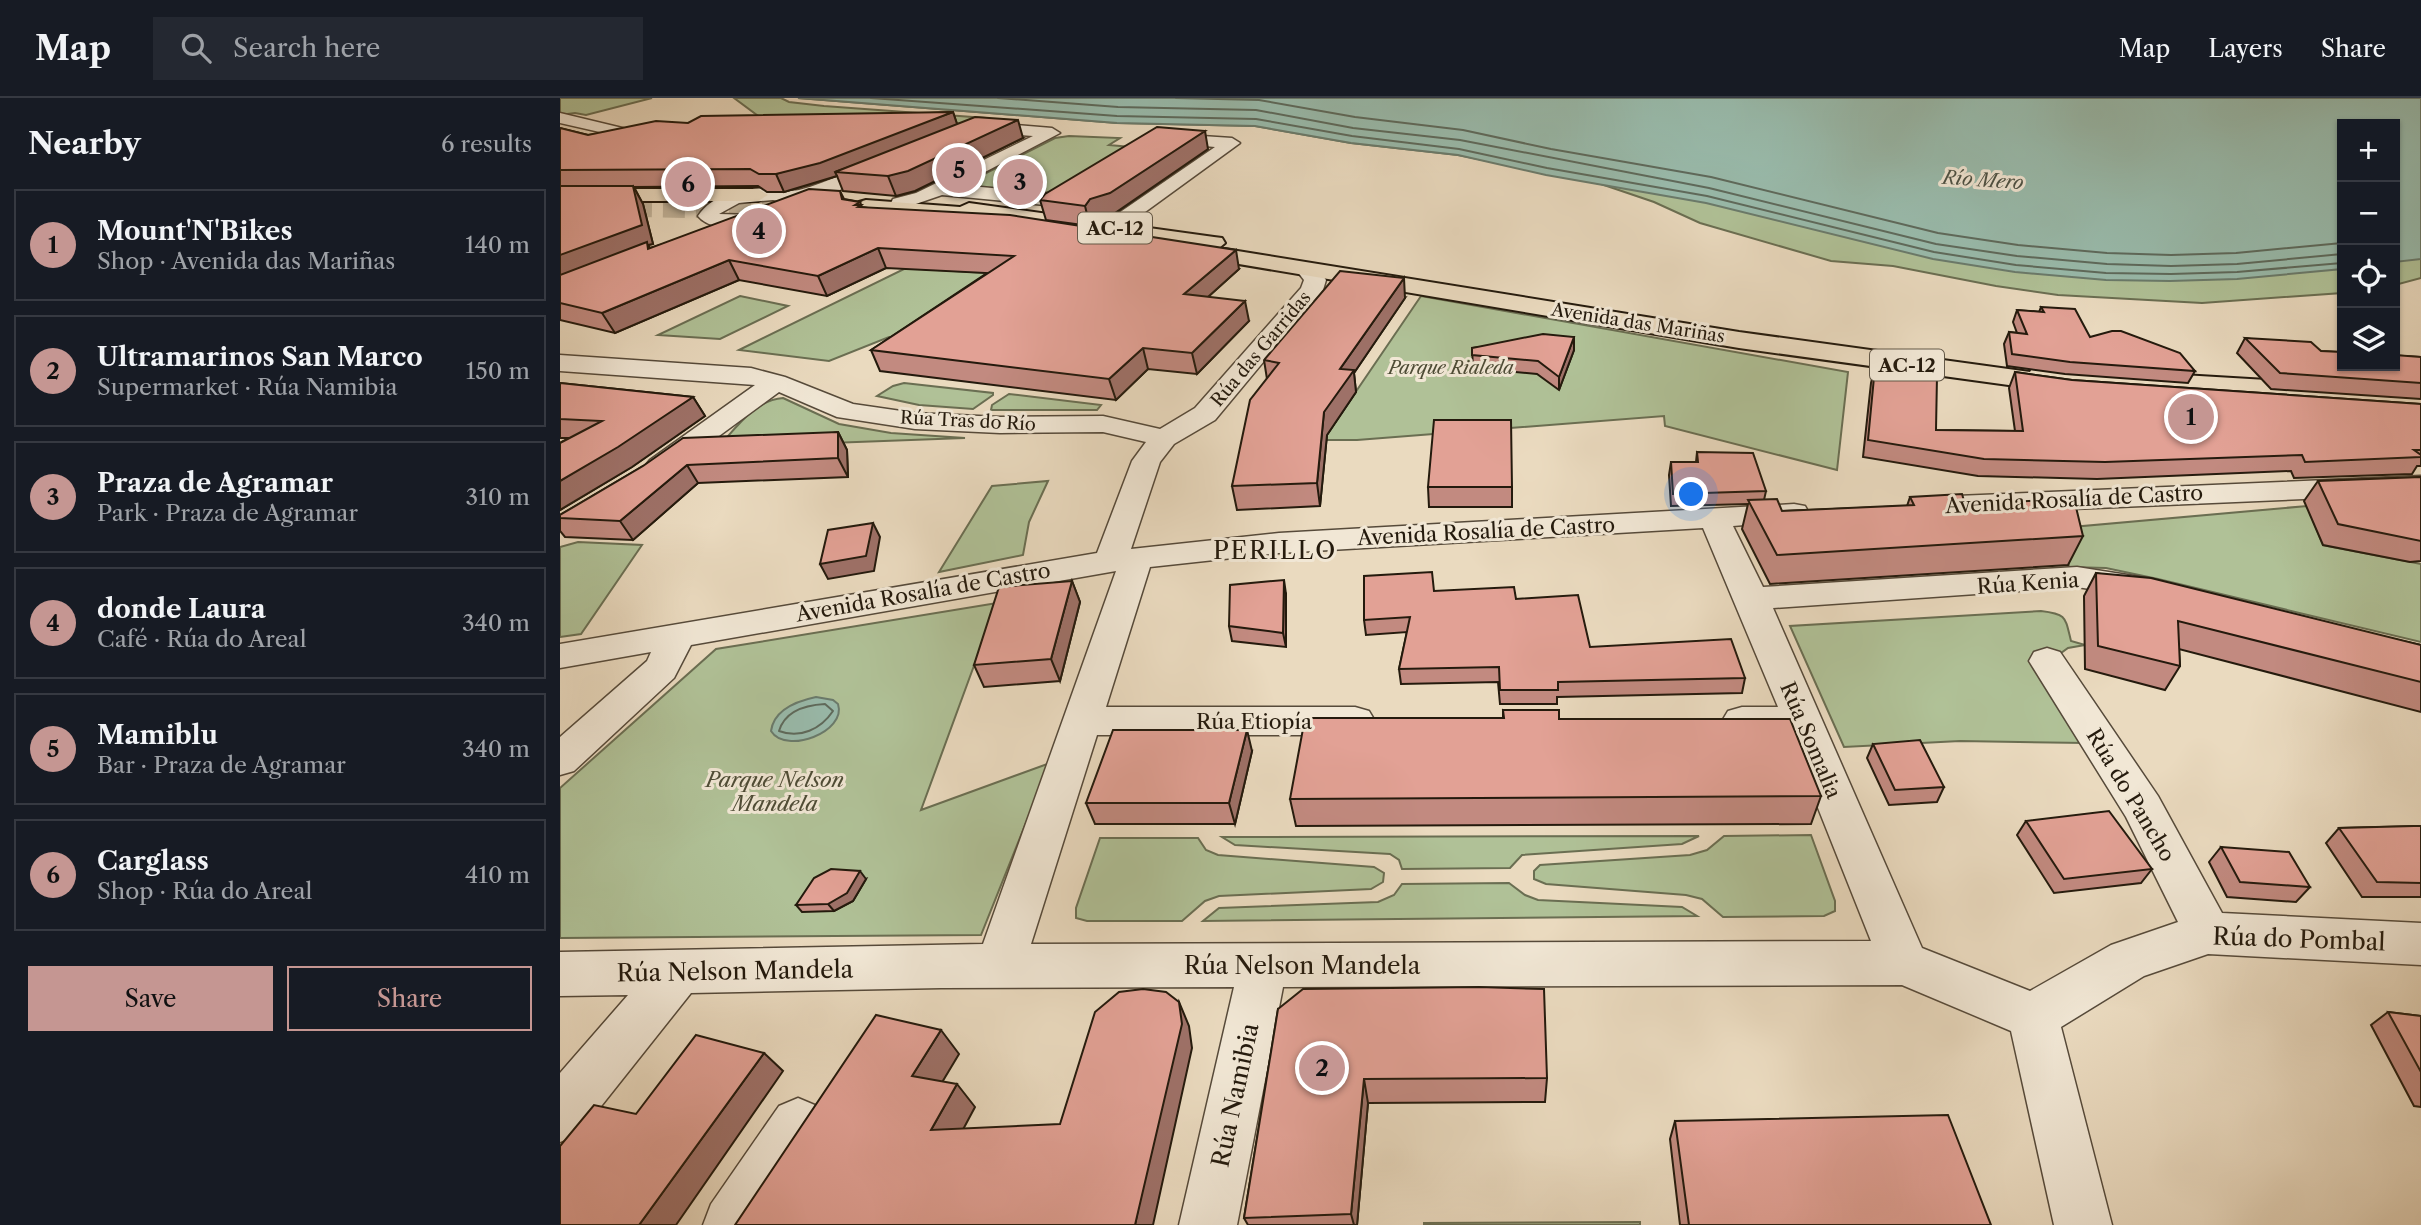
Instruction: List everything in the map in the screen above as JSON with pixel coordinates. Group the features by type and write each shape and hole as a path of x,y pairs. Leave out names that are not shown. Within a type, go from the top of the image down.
{"highway":[{"path":"560,198 758,195"},
{"name":"AC-12","path":"794,197 855,208 1397,282"},
{"path":"560,198 635,203 560,208"},
{"name":"AC-12","path":"855,208 900,202 1035,217 1317,259 1433,281"},
{"path":"560,208 663,210 706,226"},
{"name":"Avenida das Mariñas","path":"855,208 1067,226 1977,363 2115,379 2421,397"},
{"name":"Avenida das Mariñas","path":"855,208 1031,227 1397,282 1805,350 2064,385 2421,410"},
{"path":"776,215 818,213"}],"street":[{"path":"560,118 633,135 595,150 560,134"},
{"path":"900,202 917,199 940,189 1052,133 978,127 954,136"},
{"path":"1103,226 1123,219 1232,143 1157,137 1146,144"},
{"path":"706,226 723,203 758,195 794,197 834,186 905,156"},
{"path":"834,186 855,208"},
{"path":"940,189 1062,196 1037,212 1035,217"},
{"path":"706,226 776,215 797,203 794,197"},
{"name":"Rúa das Garridas","path":"1123,560 1146,461 1164,438 1206,414 1311,290 1315,280 1308,271"},
{"name":"Rúa Tras do Río","path":"560,363 739,375 776,382 847,411 915,421 1000,425 1103,424 1164,438"},
{"path":"634,483 776,382"},
{"name":"Avenida Rosalía de Castro","path":"1905,507 2421,485"},
{"name":"Avenida Rosalía de Castro","path":"560,656 1123,560 1279,543 1823,512"},
{"name":"Rúa Somalia","path":"1714,518 1751,599 1904,963"},
{"path":"1000,966 1083,721 1123,560"},
{"name":"Rúa Kenia","path":"1751,599 2077,578 2134,584 2171,593"},
{"path":"560,760 661,668 679,635"},
{"name":"Rúa do Pancho","path":"2047,661 2143,808 2208,933"},
{"name":"Rúa Etiopía","path":"1083,721 1392,720"},
{"path":"1713,720 1803,721"},
{"name":"Rúa do Pombal","path":"2033,1016 2128,960 2208,933 2421,944"},
{"name":"Rúa Nelson Mandela","path":"560,974 1000,966 1904,963 2033,1016"},
{"name":"Rúa Namibia","path":"1208,1225 1263,966"},
{"path":"560,1115 677,973"},
{"path":"2033,1016 2083,1225"},
{"path":"732,1225 798,1125"}],"green space":[{"path":"560,98 652,98 586,115 560,115"},
{"path":"734,98 781,98 789,102 824,106 986,118 973,124 761,118"},
{"path":"798,98 1519,98 2337,246 2337,293 2202,303 2058,295 1893,266 1831,261 1700,223 1654,202 1601,184 1458,155 1351,143 1255,126 1117,123"},
{"path":"1055,138 1120,138 1109,145 1131,147 1038,204 943,195"},
{"path":"2421,228 2421,278 2400,284 2400,245 2400,237"},
{"path":"906,268 1020,275 912,339 889,337 829,361 739,350"},
{"path":"740,296 788,306 720,339 658,335"},
{"name":"Parque Rialeda","path":"1421,296 1848,372 1837,470 1665,426 1664,416 1357,440 1323,440"},
{"path":"904,383 993,395 973,409 919,405 877,396"},
{"path":"1009,394 1101,405 1097,410 991,410 992,405"},
{"path":"783,398 839,424 891,433 965,438 724,447 721,444 756,408"},
{"path":"1048,481 1029,522 1023,555 939,572 992,486"},
{"path":"2307,506 2323,545 2421,564 2421,642 2158,579 2106,568 2069,567 2061,528"},
{"path":"578,542 642,545 581,634 560,637 560,547"},
{"name":"Parque Nelson Mandela","path":"997,603 921,810 1050,763 981,935 560,938 560,788 716,649"},
{"path":"2041,611 2064,618 2071,641 2085,645 2068,648 2057,656 2085,743 1960,741 1844,747 1790,626"},
{"path":"1811,835 1835,901 1835,911 1824,916 1723,917 1702,899 1686,895 1546,884 1534,879 1534,871 1540,865 1690,855 1707,850 1724,836"},
{"path":"1699,836 1682,844 1522,855 1510,868 1402,869 1399,860 1390,854 1235,845 1222,837"},
{"path":"1100,838 1198,838 1206,850 1218,855 1374,867 1384,873 1383,882 1371,889 1219,896 1205,901 1182,921 1087,921 1076,918 1076,908"},
{"path":"1509,883 1525,895 1538,900 1682,907 1697,916 1203,921 1219,908 1378,902 1394,895 1402,884"},
{"path":"1640,1222 1640,1225 1424,1225 1424,1223"}],"water":[{"name":"Río Mero","path":"798,98 2421,98 2421,259 2400,261 2400,119 2337,119 2337,269 2237,279 2170,281 2106,280 2015,272 1933,259 1706,203 1546,175 1458,155 1351,143 1255,126 1117,123"},
{"path":"816,697 833,700 838,704 838,714 825,731 814,737 789,741 779,738 771,731 777,717 788,707"}],"building":[{"path":"953,112 820,163 776,174 759,174 750,169 560,170 560,128 588,135 656,121 688,123 701,116"},
{"path":"975,117 1018,120 908,171 888,176 835,172"},
{"path":"1157,127 1205,131 1110,193 1090,199 1085,206 1040,200 1045,194"},
{"path":"560,186 633,186 642,225 560,255"},
{"path":"809,189 840,191 842,199 860,202 855,205 861,205 858,207 1010,215 1236,250 1184,294 1245,301 1192,353 1143,348 1109,379 871,350 1014,256 878,248 818,276 729,260 602,313 560,303 560,275 647,242 648,249"},
{"path":"1340,271 1404,278 1340,369 1354,370 1324,412 1317,483 1232,486 1250,400 1279,363 1264,360"},
{"path":"2041,307 2075,309 2090,337 2121,331 2180,353 2195,371 2070,362 2012,354 2009,332 2027,334 2017,310 2044,312"},
{"path":"1543,334 1574,337 1559,377 1538,361 1472,355 1472,348"},
{"path":"2245,338 2311,342 2321,351 2337,352 2337,371 2400,371 2400,355 2421,357 2421,383 2280,373"},
{"path":"1875,367 1937,376 1936,430 2023,431 2015,372 2072,380 2421,404 2421,450 2414,450 2421,457 2305,462 2302,455 2105,462 1984,459 1868,440"},
{"path":"560,383 693,397 618,447 560,481 560,443 602,421 560,419"},
{"path":"1434,420 1511,420 1512,487 1428,487"},
{"path":"838,432 838,458 687,465 620,521 560,518 560,515 643,466 683,438"},
{"path":"1697,452 1753,453 1766,491 1673,494 1671,462 1698,462"},
{"path":"2421,477 2421,541 2338,524 2318,481"},
{"path":"1962,494 1965,504 2074,499 2083,536 1777,555 1748,500 1777,499 1782,511 1914,505 1910,497"},
{"path":"873,523 866,556 820,564 828,530"},
{"path":"1432,572 1434,591 1514,587 1516,599 1578,595 1590,647 1731,639 1745,678 1558,682 1558,690 1500,690 1499,667 1399,669 1410,617 1364,620 1364,576"},
{"path":"2096,573 2151,578 2421,645 2421,682 2178,621 2180,666 2098,646"},
{"path":"1284,580 1283,633 1229,626 1230,585"},
{"path":"1072,581 1051,659 974,665 999,587"},
{"path":"1503,710 1559,710 1559,719 1790,719 1821,796 1290,799 1305,718 1504,718"},
{"path":"1113,730 1247,730 1229,803 1086,803"},
{"path":"1920,740 1944,787 1895,790 1873,744"},
{"path":"2109,811 2152,869 2064,879 2026,821"},
{"path":"2421,826 2421,883 2377,882 2339,828"},
{"path":"2221,847 2289,852 2310,887 2240,882"},
{"path":"831,869 860,871 847,893 828,904 796,905 814,878"},
{"path":"1143,989 1166,992 1179,1002 1182,1024 1135,1225 735,1225 876,1015 941,1030 912,1076 957,1084 931,1130 1060,1124 1095,1012 1119,992"},
{"path":"1303,989 1544,989 1547,1078 1364,1079 1351,1214 1244,1218 1278,1009"},
{"path":"2388,1012 2421,1016 2421,1072"},
{"path":"696,1035 764,1053 639,1225 560,1225 560,1146 594,1105 636,1114"},
{"path":"1948,1115 1991,1225 1689,1225 1675,1121"}],"tunnel":[{"path":"630,206 810,209"}],"place":[{"name":"Mamiblu","path":"959,170"},
{"name":"Praza de Agramar","path":"1020,182"},
{"name":"Carglass","path":"688,184"},
{"name":"donde Laura","path":"759,231"},
{"name":"Mount'N'Bikes","path":"2191,417"},
{"name":"Ultramarinos San Marco","path":"1322,1068"}],"district":[{"name":"PERILLO","path":"1275,550"}]}
